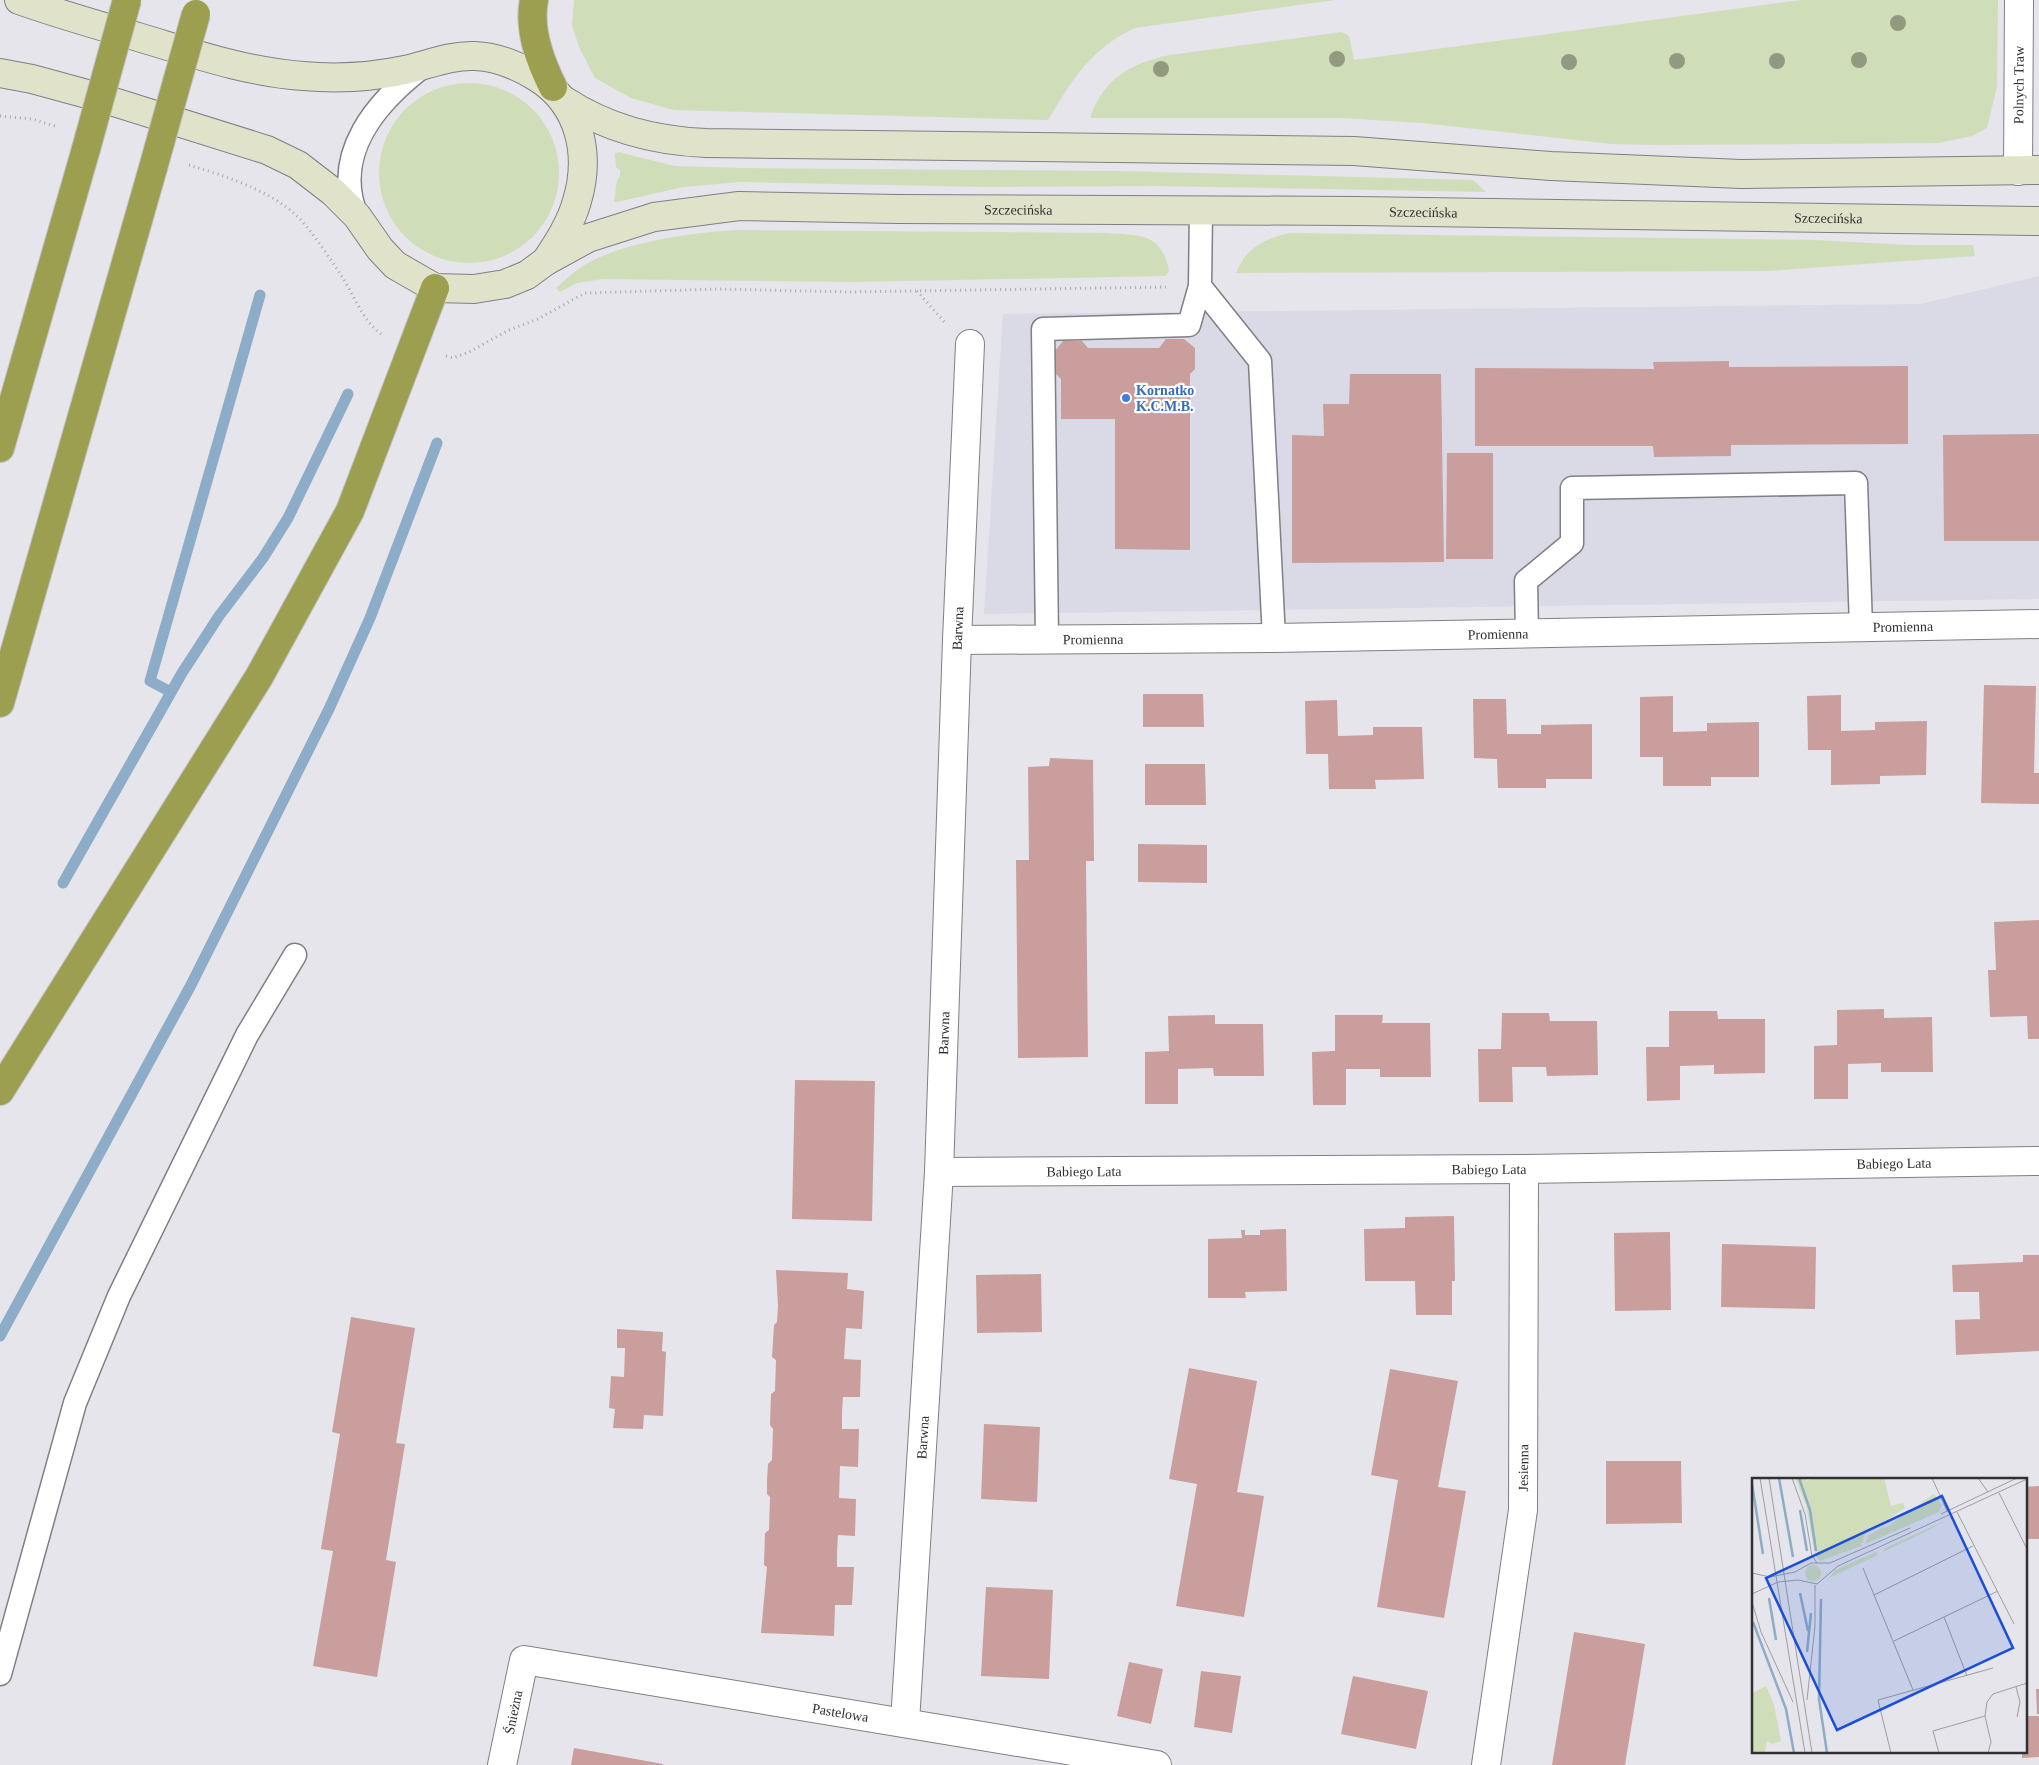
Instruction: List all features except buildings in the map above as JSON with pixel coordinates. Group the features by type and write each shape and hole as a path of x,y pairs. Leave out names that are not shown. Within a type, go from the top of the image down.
{"highway":[{"path":"0,448 127,0"},
{"path":"534,0 532,14 541,63 559,94"},
{"path":"0,703 198,7"},
{"path":"0,1091 259,677 350,511 435,288"}],"main road":[{"path":"18,0 222,62 262,71 342,78 406,70 448,57 474,56 494,58 517,66 595,119 622,130 679,142 1354,151 1551,166 1741,174 2029,170"},
{"path":"0,74 32,79 98,97 267,150 298,166 333,192 357,216 380,249 395,265 435,288"},
{"path":"546,261 569,222 577,202 582,179 581,135 559,94"},
{"name":"Szczecińska","path":"435,288 488,289 527,275 546,261 588,238 654,218 739,206 2039,221"}],"street":[{"name":"Polnych Traw","path":"2019,0 2029,170"},
{"name":"Barwna","path":"905,1722 939,1172 957,640 970,344"},
{"name":"Promienna","path":"957,640 1274,638 2039,624"},
{"name":"Babiego Lata","path":"939,1172 1524,1168 2039,1161"},
{"name":"Jesienna","path":"1486,1765 1523,1510 1524,1168"},
{"name":"Pastelowa","path":"524,1660 1157,1765"},
{"name":"Śnieżna","path":"502,1765 524,1660"}],"lane":[{"path":"357,216 348,185 351,162 360,137 380,106 412,75 428,63"},
{"path":"1046,639 1043,329 1189,325 1200,286 1201,210"},
{"path":"1200,286 1260,361 1274,638"},
{"path":"1527,633 1526,582 1572,543 1572,488 1856,483 1861,627"},
{"path":"0,1674 75,1403 119,1296 247,1035 295,955"}],"path":[{"path":"917,291 952,330 970,344"}],"shaded area":[{"path":"2039,276 2039,599 984,614 1003,314 1921,304"}],"green space":[{"path":"574,0 1335,0 1135,28 1106,45 1084,66 1048,120 674,110 631,98 595,78 580,49 572,26"},
{"path":"1801,0 1998,0 1997,86 1987,128 1972,136 1939,143 1658,145 1612,144 1422,123 1341,118 1090,118 1102,93 1120,75 1143,63 1170,55 1342,32 1349,36 1354,60"},
{"path":"478,83 487,84 512,93 533,109 549,130 558,155 558,191 549,216 533,237 512,253 504,256 487,262 460,263 451,262 426,253 399,230 389,216 380,191 379,164 380,155 389,130 412,103 426,93 451,84"},
{"path":"618,152 675,166 1120,171 1473,180 1486,192 1156,186 987,187 741,182 683,187 614,202 617,180 620,176 620,170 616,167 615,154"},
{"path":"736,230 1107,233 1130,235 1147,238 1154,242 1165,258 1169,270 1166,276 853,282 602,279 577,283 560,292 556,288 580,268 596,259 634,245 677,236"},
{"path":"1289,233 1815,240 1908,245 1973,245 1975,256 1769,271 1236,273 1245,257 1256,246"}],"waterway":[{"path":"171,692 150,681 260,295"},
{"path":"63,883 182,673 219,616 263,558 288,518 348,394"},
{"path":"0,1336 191,985 329,709 370,618 437,443"}],"place":[{"name":"Kornatko K.C.M.B.","path":"1126,398"}]}
